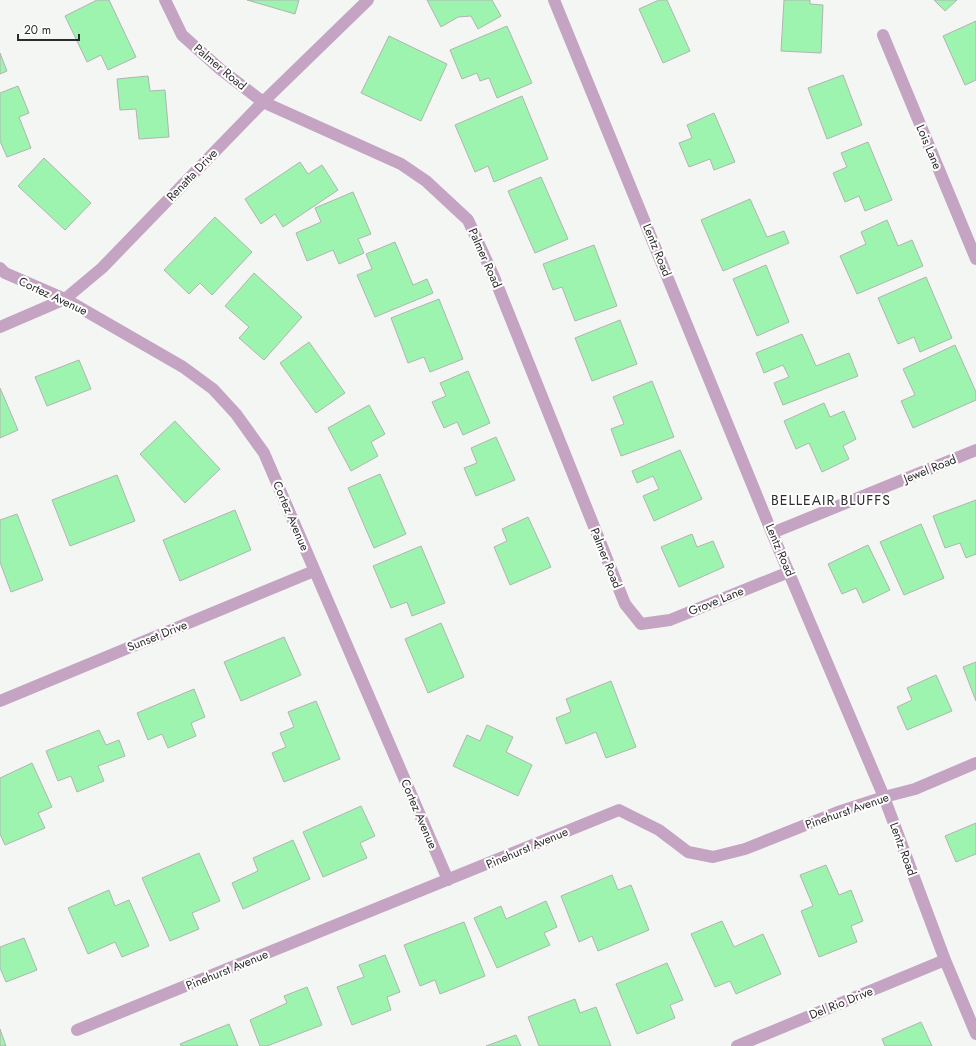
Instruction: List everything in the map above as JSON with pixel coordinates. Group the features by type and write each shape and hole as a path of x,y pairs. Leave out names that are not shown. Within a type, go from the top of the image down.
{"street":[{"name":"Palmer Road","path":"165,0 182,35 220,69 263,102 401,164 426,181 468,220 494,278 625,604 642,624"},
{"name":"Renatta Drive","path":"0,327 65,299 102,268 263,102 368,0"},
{"name":"Lentz Road","path":"554,0 772,533 884,797 945,960 976,1034"},
{"name":"Lois Lane","path":"883,35 976,259"},
{"name":"Cortez Avenue","path":"0,268 5,273 65,299 183,367 212,389 236,414 264,453 448,880"},
{"name":"Jewel Road","path":"772,533 976,450"},
{"name":"Sunset Drive","path":"0,701 314,571"},
{"name":"Grove Lane","path":"642,624 670,620 789,572"},
{"name":"Pinehurst Avenue","path":"77,1030 619,810 659,830 688,852 713,856 745,849 838,812 884,797 915,789 976,764"},
{"name":"Del Rio Drive","path":"737,1046 945,960"}],"building":[{"path":"97,0 109,0 136,57 108,70 101,55 87,62 65,16"},
{"path":"247,0 299,0 295,14"},
{"path":"427,0 492,0 501,16 478,29 471,16 458,17 441,27"},
{"path":"659,0 667,0 690,51 663,63 639,9"},
{"path":"784,0 810,0 810,4 823,5 821,53 781,51"},
{"path":"934,0 957,0 945,11"},
{"path":"976,21 976,80 965,85 943,36"},
{"path":"507,26 532,83 497,98 489,78 480,81 477,73 462,79 450,50"},
{"path":"389,36 447,64 421,121 361,93"},
{"path":"0,53 7,71 0,74"},
{"path":"843,75 862,125 827,139 808,88"},
{"path":"148,76 150,91 165,90 169,137 139,139 136,109 120,110 117,79"},
{"path":"18,86 29,113 19,117 31,148 7,157 0,141 0,93"},
{"path":"522,96 548,159 494,182 488,166 475,172 455,125"},
{"path":"714,113 735,162 714,170 710,159 689,167 679,143 692,138 687,125"},
{"path":"868,142 892,200 865,211 859,196 845,202 833,173 847,167 841,153"},
{"path":"44,158 91,203 65,230 18,186"},
{"path":"300,162 308,174 322,165 338,190 283,227 275,214 261,224 245,199"},
{"path":"541,177 568,239 535,253 508,191"},
{"path":"353,192 371,234 358,239 364,253 339,264 333,250 307,261 296,233 321,222 315,208"},
{"path":"750,199 767,237 784,231 789,243 723,271 701,220"},
{"path":"215,217 252,252 212,295 200,283 189,294 164,270"},
{"path":"887,220 898,246 912,240 923,266 857,294 840,256 866,244 861,232"},
{"path":"395,242 413,285 427,279 433,293 375,317 357,275 372,269 366,254"},
{"path":"594,245 617,306 575,321 562,287 553,290 543,264"},
{"path":"766,265 789,322 757,336 733,279"},
{"path":"254,273 302,317 264,360 239,338 249,327 225,306"},
{"path":"926,277 952,338 920,352 914,337 898,344 878,298"},
{"path":"439,299 463,359 430,372 424,357 408,363 391,318"},
{"path":"620,320 637,364 592,381 575,338"},
{"path":"802,334 816,366 849,353 858,376 783,405 774,383 789,377 783,365 764,373 756,353"},
{"path":"309,342 345,393 316,413 280,363"},
{"path":"955,345 976,392 976,400 913,428 901,401 915,395 903,369"},
{"path":"79,360 91,389 47,406 35,377"},
{"path":"468,371 490,423 463,435 457,422 444,428 432,402 446,396 440,383"},
{"path":"652,381 674,437 621,456 611,429 624,424 613,397"},
{"path":"0,388 18,430 0,438"},
{"path":"824,403 830,417 844,411 856,439 843,446 849,459 822,472 809,443 796,449 784,421"},
{"path":"369,405 385,434 371,442 378,456 351,471 328,428"},
{"path":"175,421 220,469 185,503 140,454"},
{"path":"496,437 515,480 476,496 464,468 477,463 471,448"},
{"path":"680,450 702,499 654,521 643,496 659,489 653,476 637,483 632,471"},
{"path":"380,474 406,534 374,548 348,488"},
{"path":"117,475 135,521 70,546 52,500"},
{"path":"976,500 976,554 966,558 960,543 945,548 933,516"},
{"path":"235,510 251,550 180,581 163,540"},
{"path":"17,514 43,580 11,592 0,562 0,520"},
{"path":"528,517 551,567 510,585 494,547 507,541 502,529"},
{"path":"921,524 944,578 904,595 880,542"},
{"path":"692,534 697,547 713,541 724,567 679,587 661,547"},
{"path":"868,545 890,590 863,603 856,588 842,594 828,564"},
{"path":"421,546 445,603 412,616 407,602 391,608 373,566"},
{"path":"441,623 464,677 428,693 405,639"},
{"path":"284,637 301,675 241,701 224,662"},
{"path":"976,662 976,701 963,667"},
{"path":"936,675 952,711 907,730 897,707 912,700 907,688"},
{"path":"611,681 636,747 606,758 596,732 566,744 556,718 571,712 566,699"},
{"path":"194,689 205,717 191,723 196,736 168,748 162,734 148,740 137,713"},
{"path":"316,701 340,759 284,782 272,753 286,747 280,733 294,727 288,712"},
{"path":"487,725 513,737 506,752 532,765 518,796 453,766 467,735 480,741"},
{"path":"99,730 106,745 119,740 125,756 98,766 104,781 77,792 71,776 58,781 46,751"},
{"path":"32,763 52,807 38,813 45,828 5,845 0,834 0,778"},
{"path":"361,806 375,836 360,843 367,858 323,877 303,832"},
{"path":"976,823 976,854 956,862 945,836"},
{"path":"293,840 310,879 243,909 232,883 258,871 253,858"},
{"path":"199,853 220,901 192,913 199,929 170,941 142,878"},
{"path":"826,865 839,895 851,890 863,921 851,926 857,942 819,957 801,911 813,906 800,875"},
{"path":"612,875 618,890 631,885 649,930 598,951 592,936 579,942 561,896"},
{"path":"109,890 115,906 129,900 149,946 122,957 115,942 88,954 68,908"},
{"path":"546,901 557,927 544,933 550,945 497,968 474,918 501,906 506,919"},
{"path":"722,921 734,947 763,934 781,974 736,994 730,981 715,987 691,934"},
{"path":"464,922 485,976 440,994 435,980 420,986 404,945"},
{"path":"24,938 37,970 6,982 0,968 0,947"},
{"path":"385,955 400,992 387,997 391,1010 352,1025 337,987 364,977 359,965"},
{"path":"667,963 683,1000 670,1005 675,1018 637,1034 616,984"},
{"path":"307,987 322,1025 267,1046 260,1046 250,1020 287,1003 284,996"},
{"path":"575,999 580,1013 596,1007 611,1046 539,1046 528,1017"},
{"path":"921,1022 932,1046 885,1046 882,1039"},
{"path":"229,1024 238,1046 181,1046 180,1044"},
{"path":"0,1029 6,1046 0,1046"},
{"path":"516,1035 521,1046 486,1046"}],"district":[{"name":"BELLEAIR BLUFFS","path":"831,500"}]}
